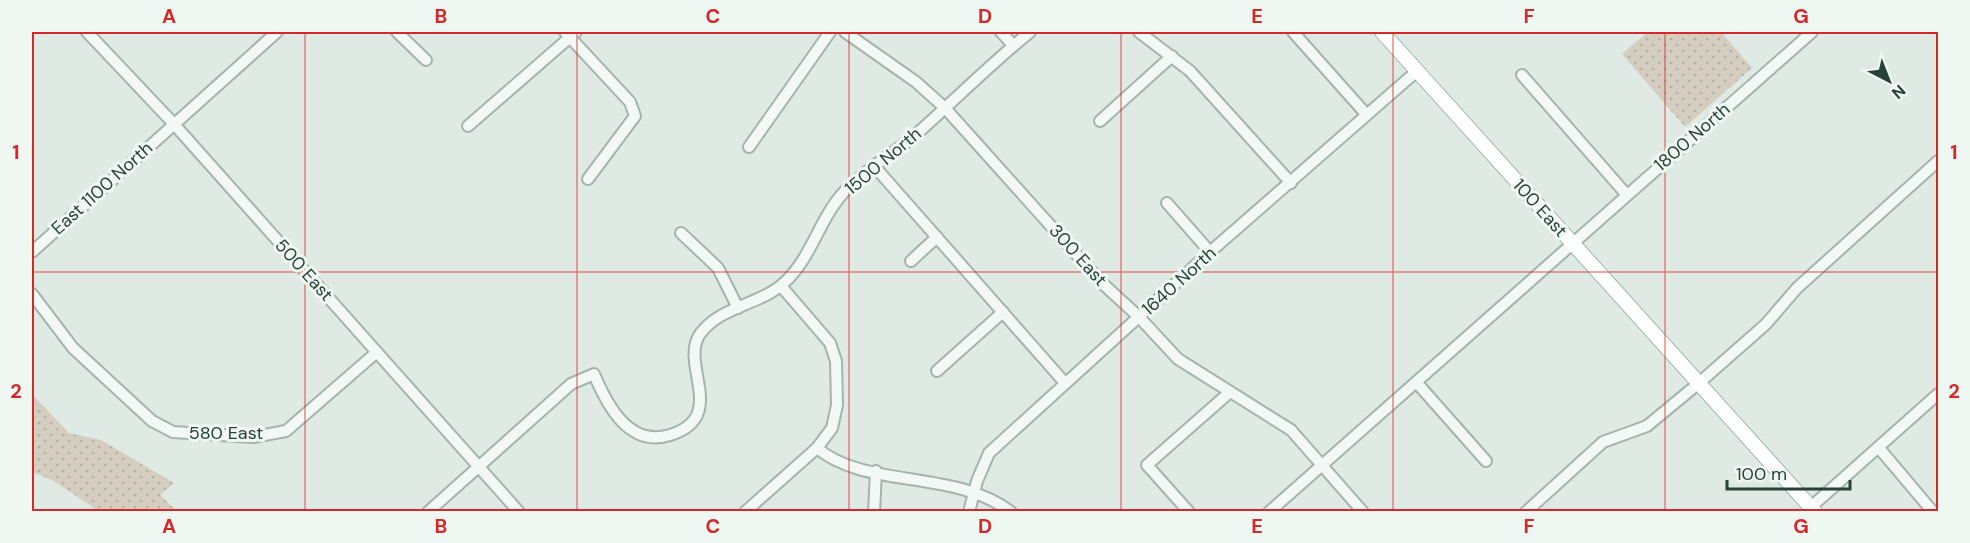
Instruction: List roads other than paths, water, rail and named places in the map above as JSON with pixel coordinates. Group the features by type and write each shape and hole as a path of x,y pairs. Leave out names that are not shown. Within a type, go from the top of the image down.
{"main road":[{"name":"100 East","path":"1382,32 1813,509"}],"street":[{"name":"500 East","path":"87,32 174,123 519,512"},
{"name":"East 1100 North","path":"32,252 278,32"},
{"path":"397,32 426,60"},
{"path":"749,147 830,32"},
{"name":"300 East","path":"845,32 916,82 945,108 1102,283 1139,317 1178,359 1291,430 1363,512"},
{"path":"1000,32 1013,45"},
{"name":"1500 North","path":"478,467 571,384 594,374 622,423 644,436 670,435 683,429 694,419 700,406 702,393 694,354 700,334 718,318 765,297 781,286 805,258 827,213 846,190 945,108 1030,32"},
{"path":"1139,32 1190,71 1291,183"},
{"path":"1293,32 1366,114"},
{"name":"1800 North","path":"1269,512 1417,383 1626,194 1812,32"},
{"path":"468,126 571,33 630,102 635,116 588,179"},
{"path":"1100,121 1172,56"},
{"name":"1640 North","path":"969,512 989,453 1210,252 1417,71"},
{"path":"1522,75 1626,194"},
{"path":"1526,512 1602,442 1647,426 1699,384 1766,324 1797,288 1938,161"},
{"path":"875,166 1065,383"},
{"path":"1167,203 1210,252"},
{"path":"681,233 718,268 738,308"},
{"path":"911,261 937,237"},
{"path":"745,512 817,448 832,428 837,405 836,361 830,343 781,286"},
{"name":"580 East","path":"32,294 73,348 152,421 173,432 253,437 286,431 377,352"},
{"path":"937,371 1003,312"},
{"path":"1417,383 1485,461"},
{"path":"1189,512 1148,465 1230,392"},
{"path":"1813,509 1938,393"},
{"path":"817,448 843,464 975,491 1011,512"},
{"path":"1879,448 1933,512"},
{"path":"428,512 478,467"},
{"path":"874,512 876,471"}]}
